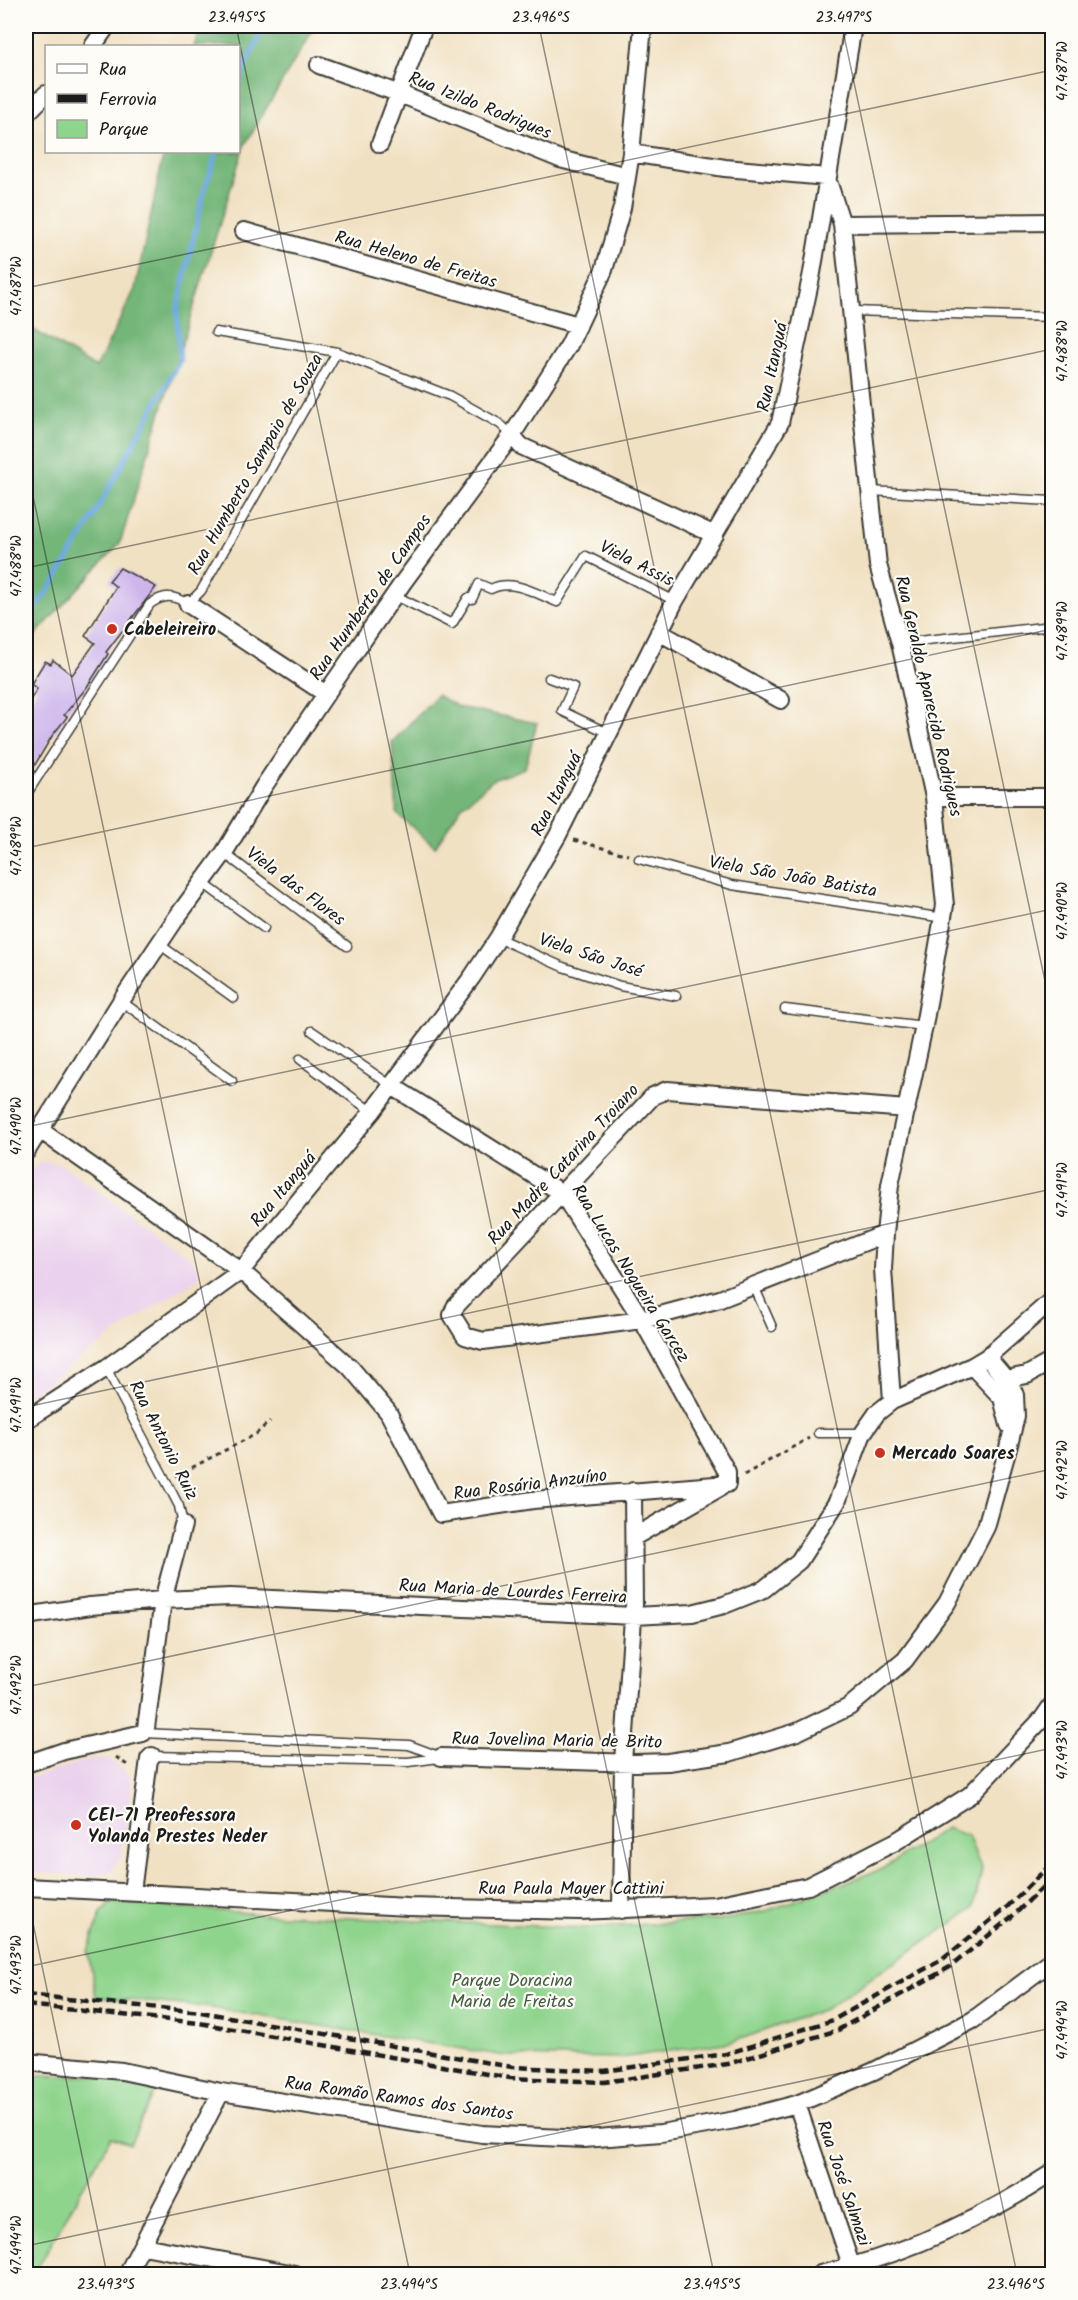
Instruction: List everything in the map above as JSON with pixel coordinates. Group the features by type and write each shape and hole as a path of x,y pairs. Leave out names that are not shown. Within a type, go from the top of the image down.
{"street":[{"path":"94,45 107,26"},
{"path":"380,144 424,26"},
{"name":"Rua Humberto de Campos","path":"26,1152 121,1001 224,853 264,786 394,595 512,435 569,345 604,270 622,208 631,153 643,26"},
{"name":"Rua Itanguá","path":"26,1420 106,1368 241,1271 372,1112 472,977 498,938 558,835 675,601 780,423 816,254 853,26"},
{"name":"Rua Izildo Rodrigues","path":"319,65 400,94 560,159 627,176"},
{"path":"26,114 45,95"},
{"path":"631,153 725,168 827,177"},
{"name":"Rua Geraldo Aparecido Rodrigues","path":"827,177 842,224 878,565 900,643 934,797 944,881 944,918 924,1026 890,1185 885,1234 883,1269 892,1401"},
{"path":"842,224 1053,222"},
{"name":"Rua Heleno de Freitas","path":"244,231 578,325"},
{"path":"816,254 823,247 834,246 841,251 846,262"},
{"path":"512,435 521,446 715,535"},
{"path":"188,604 326,694"},
{"path":"659,632 781,700"},
{"path":"934,797 1053,797"},
{"name":"Rua Lucas Nogueira Garcez","path":"392,1086 562,1193 642,1320 727,1472 727,1484"},
{"name":"Rua Madre Catarina Troiano","path":"642,1320 483,1341 465,1336 452,1315 455,1307 653,1096 667,1090 907,1109"},
{"path":"40,1130 241,1271"},
{"path":"642,1320 720,1299 885,1234"},
{"name":"Rua Rosária Anzuíno","path":"241,1271 350,1367 381,1403 388,1412 441,1514 532,1500 727,1484"},
{"path":"892,1401 979,1361 1053,1300"},
{"name":"Rua Jovelina Maria de Brito","path":"441,1757 668,1762 729,1753 797,1732 849,1707 905,1660 947,1603 986,1527 1016,1416 1016,1395 1006,1379 979,1361"},
{"name":"Rua Jovelina Maria de Brito","path":"979,1361 1002,1398 1009,1421 1010,1441"},
{"path":"1002,1398 1000,1387 1006,1379 1027,1375 1050,1363"},
{"path":"1016,1416 1032,1380 1050,1363"},
{"name":"Rua Maria de Lourdes Ferreira","path":"26,1616 90,1606 230,1597 634,1616 692,1613 724,1605 764,1589 799,1561 837,1502 863,1433 877,1413 892,1401"},
{"path":"634,1537 727,1484"},
{"path":"621,1910 623,1762 634,1616 633,1491"},
{"name":"Rua Antonio Ruiz","path":"143,1733 146,1728 163,1600 183,1525"},
{"name":"Rua Paula Mayer Cattini","path":"26,1887 408,1907 621,1910 715,1905 808,1886 895,1842 970,1795 1036,1727 1053,1705"},
{"name":"Rua Jovelina Maria de Brito","path":"26,1764 64,1751 143,1733"},
{"path":"132,1892 149,1759 152,1756"},
{"name":"Rua Romão Ramos dos Santos","path":"26,2062 122,2071 221,2092 482,2133 584,2139 661,2133 735,2120 797,2104 874,2071 973,2020 1053,1961"},
{"path":"127,2274 221,2092"},
{"name":"Rua José Salmazi","path":"797,2104 853,2271"},
{"path":"820,2274 853,2271 930,2239 1017,2196 1053,2173"},
{"path":"143,2246 296,2274"}],"lane":[{"path":"851,311 1053,317"},
{"path":"216,332 337,352 450,396 500,424 512,435"},
{"name":"Rua Humberto Sampaio de Souza","path":"188,604 201,591 337,352"},
{"path":"870,491 1053,501"},
{"name":"Viela Assis","path":"394,595 452,624 468,598 472,599 479,584 491,588 501,584 514,585 557,602 586,556 675,601"},
{"path":"26,795 150,604 171,595 188,604"},
{"path":"900,643 1053,626"},
{"path":"549,678 573,687 562,711 608,734"},
{"name":"Viela das Flores","path":"224,853 347,946"},
{"name":"Viela São João Batista","path":"639,859 732,885 944,918"},
{"path":"203,883 264,928"},
{"name":"Viela São José","path":"498,938 563,967 621,986 676,996"},
{"path":"159,944 234,998"},
{"path":"121,1001 232,1081"},
{"path":"785,1009 924,1026"},
{"path":"312,1031 392,1086"},
{"path":"300,1059 372,1112"},
{"path":"754,1286 772,1327"},
{"name":"Rua Antonio Ruiz","path":"106,1368 166,1481 178,1506 183,1525"},
{"path":"818,1433 863,1433"},
{"name":"Rua Jovelina Maria de Brito","path":"143,1733 409,1745 441,1757"},
{"name":"Rua Jovelina Maria de Brito","path":"152,1756 408,1762 441,1757"}],"path":[{"path":"558,835 639,859"},
{"path":"166,1481 256,1434 270,1421"},
{"path":"727,1484 818,1433"},
{"path":"97,1744 147,1778"}],"shaded area":[{"path":"41,1162 59,1163 191,1259 200,1271 198,1278 26,1397 26,1175"},
{"name":"CEI-71 Preofessora Yolanda Prestes Neder","path":"93,1759 111,1760 131,1777 131,1794 121,1857 110,1872 94,1876 26,1872 26,1779"}],"green space":[{"path":"201,26 315,26 244,146 120,543 26,645 26,325 96,368 135,289 164,153 240,153 240,45 194,45"},
{"path":"437,695 458,707 537,723 525,768 493,780 461,807 435,847 397,814 392,742"},
{"name":"Parque Doracina Maria de Freitas","path":"946,1828 968,1836 982,1870 973,1909 825,2009 732,2042 620,2058 506,2056 204,2007 96,1997 88,1951 101,1913 112,1902 260,1914 587,1928 727,1919 766,1911 882,1869"},
{"path":"26,2075 120,2077 158,2085 130,2144 111,2137 34,2274 26,2274"}],"building":[{"path":"120,568 156,587 106,652 108,654 87,687 64,715 67,717 52,736 26,780 26,707 37,689 31,684 45,661 51,664 53,660 72,675 95,643 85,636 116,587 109,581"}],"waterway":[{"path":"240,80 265,26"},
{"path":"26,621 52,585 87,528 180,360 177,311 204,192 217,153"}],"railway":[{"path":"26,1995 201,2012 512,2067 604,2071 726,2054 833,2020 943,1959 1007,1907 1052,1863"},
{"path":"26,2005 199,2023 510,2078 604,2082 728,2064 838,2030 950,1967 1015,1914 1052,1878"}],"place":[{"name":"Cabeleireiro","path":"112,629"},
{"name":"Mercado Soares","path":"880,1453"},
{"name":"CEI-71 Preofessora Yolanda Prestes Neder","path":"76,1825"}]}
